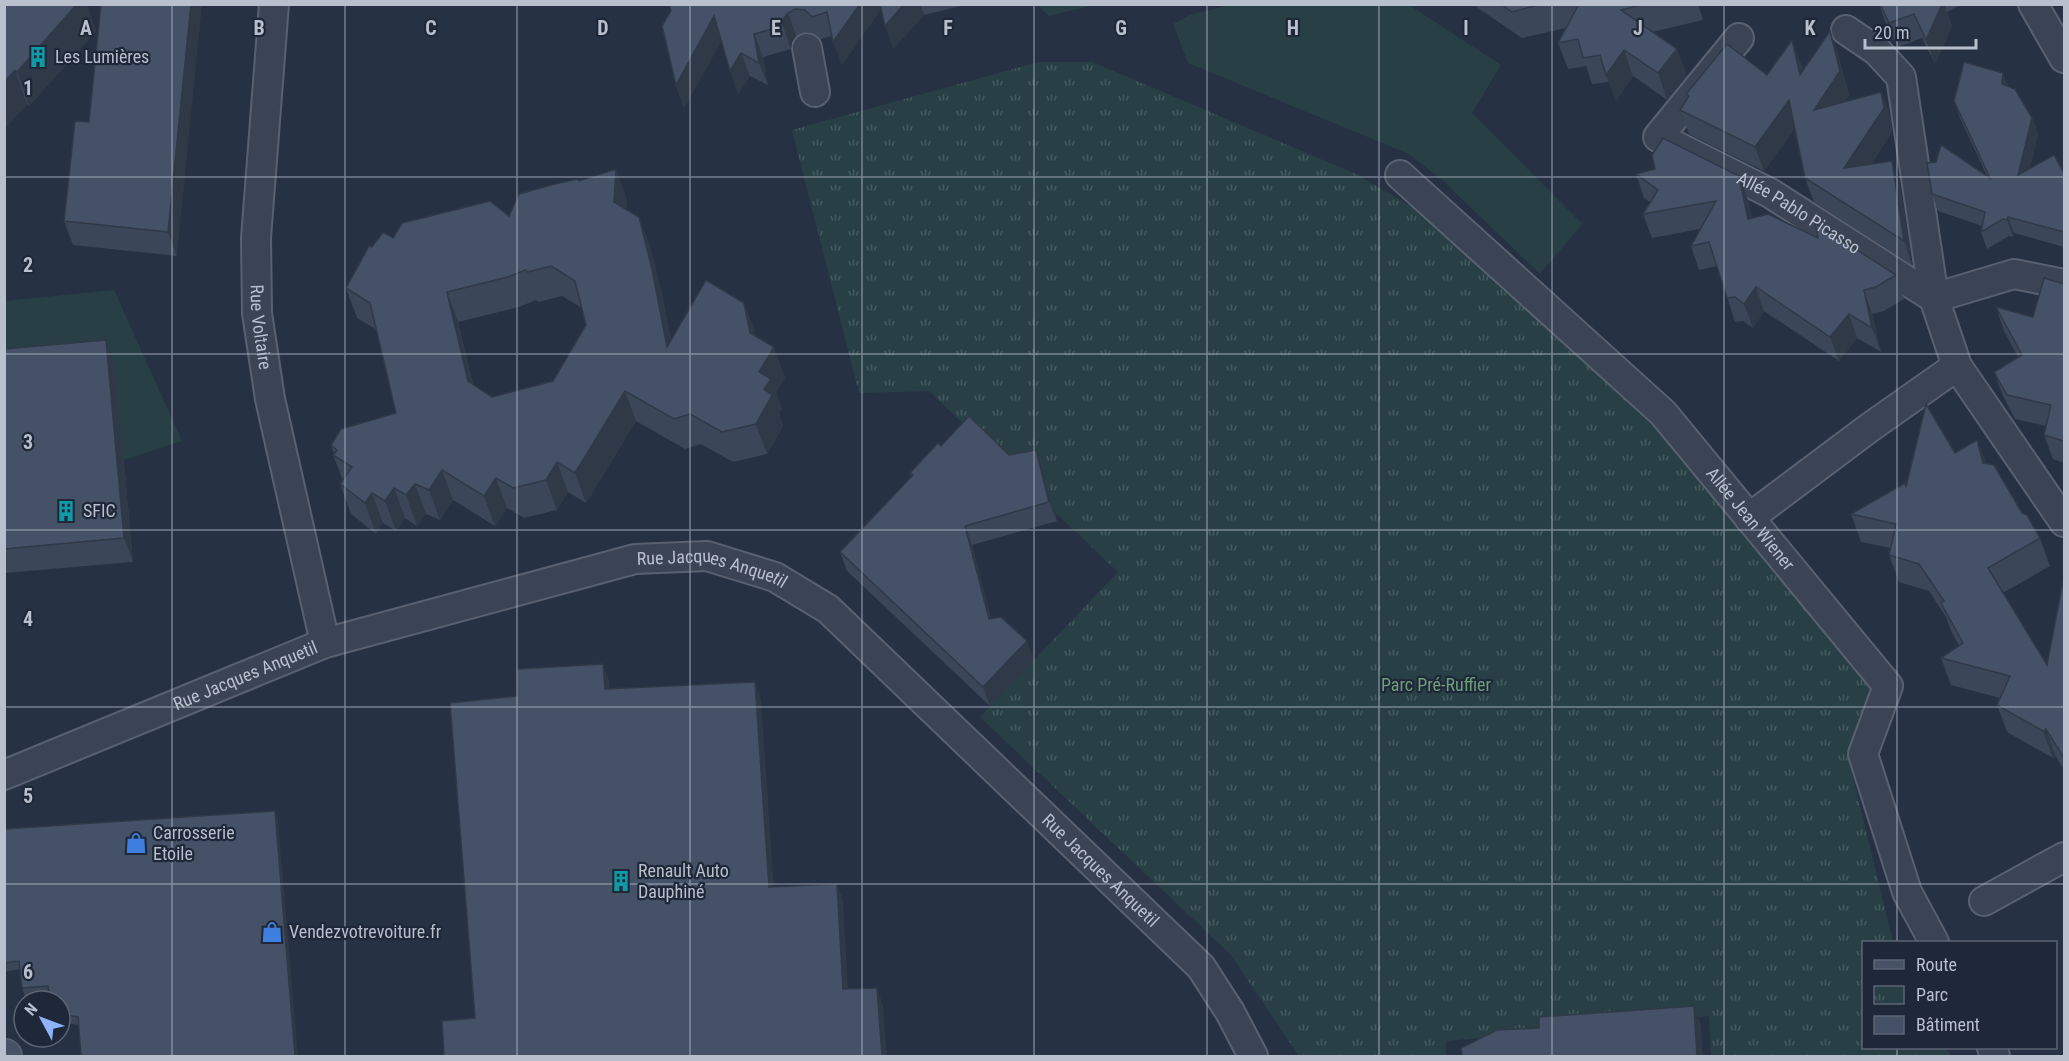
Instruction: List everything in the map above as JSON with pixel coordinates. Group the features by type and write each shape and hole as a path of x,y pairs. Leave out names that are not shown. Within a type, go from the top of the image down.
{"street":[{"name":"Rue Voltaire","path":"273,4 256,238 257,313 270,399 325,643"},
{"path":"2033,4 2063,54"},
{"path":"1846,30 1877,51 1901,77 1934,298 1957,366 2064,522"},
{"name":"Allée Pablo Picasso","path":"1739,38 1658,137 1770,193 1934,298"},
{"path":"807,48 815,92"},
{"name":"Allée Jean Wiener","path":"1400,175 1663,413 1887,686 1863,754 1907,892 1933,941"},
{"path":"1934,298 2014,274 2064,285"},
{"path":"1749,518 1869,428 1957,366"},
{"name":"Rue Jacques Anquetil","path":"4,775 325,643 635,559 707,555 775,577 828,609 1201,967 1230,1012 1253,1056"},
{"path":"1984,901 2064,857"}],"green space":[{"path":"1037,5 1094,5 1049,16"},
{"path":"1231,5 1409,5 1501,65 1472,113 1582,224 1540,274 1442,180 1409,154 1188,63 1173,24 1190,15"},
{"name":"Parc Pré-Ruffier","path":"1039,62 1092,62 1356,174 1438,222 1652,416 1874,684 1847,753 1893,941 1862,941 1862,1049 1947,1049 1951,1056 1711,1056 1709,1016 1446,1041 1446,1056 1299,1056 1230,954 980,717 1118,572 1054,511 1043,469 1016,474 929,391 859,393 792,130"},
{"path":"114,290 182,441 124,460 115,364 5,374 5,301"}],"building":[{"path":"4,4 77,4 17,72 15,70 4,82"},
{"path":"101,4 191,4 168,232 64,221 75,121 89,122"},
{"path":"669,4 860,4 833,42 827,12 812,17 805,10 795,9 783,19 783,26 754,34 759,63 741,53 730,71 714,16 676,85 662,26 671,11"},
{"path":"880,4 904,4 885,26"},
{"path":"1501,4 1542,4 1512,12"},
{"path":"1579,4 1644,4 1621,10 1677,49 1658,73 1624,50 1606,75 1600,55 1583,58 1578,39 1558,43"},
{"path":"1880,4 1942,4 1926,40 1914,14 1889,23"},
{"path":"1830,31 1840,71 1814,110 1881,92 1884,108 1844,168 1892,161 1904,241 1805,178 1789,100 1755,147 1680,110 1689,96 1686,94 1727,44 1767,75 1792,40 1800,75"},
{"path":"1964,62 2003,73 2002,84 2015,89 2032,118 2018,175 2054,155 2064,173 2064,232 2008,217 2007,220 2003,219 1981,232 1985,212 1932,194 1927,163 1936,162 1941,145 1990,178 1954,101"},
{"path":"1663,138 1739,176 1748,219 1768,214 1818,238 1815,223 1896,275 1876,287 1864,290 1872,328 1849,314 1830,337 1756,287 1744,304 1735,297 1727,298 1709,242 1691,246 1716,201 1643,214 1658,190 1636,174 1655,169 1652,155"},
{"path":"616,169 614,202 639,217 667,347 706,280 744,303 750,333 774,347 759,372 771,379 764,389 772,395 756,424 722,432 690,414 674,419 625,391 575,473 557,462 546,480 513,488 496,478 484,496 442,470 429,490 415,484 406,495 394,488 385,501 372,493 365,503 340,484 352,467 333,455 337,450 331,445 341,429 396,413 370,303 346,288 369,246 372,247 383,232 393,238 402,223 490,201 509,216 519,194 577,179 579,181","holes":["551,266 575,281 586,325 553,381 492,397 468,381 447,292 508,277 525,270 528,272"]},
{"path":"2044,278 2064,284 2064,441 2044,435 2051,405 2007,395 1994,372 2022,355 1996,307 2033,317"},
{"name":"SFIC","path":"106,340 124,538 4,549 4,349"},
{"path":"1926,404 1955,453 1977,440 1983,463 1994,465 2022,513 2027,515 2040,538 1988,568 2047,665 2063,581 2064,758 2046,729 2043,731 1997,705 2010,676 1941,658 1963,643 1941,603 1944,601 1919,564 1889,555 1896,524 1851,514 1905,483 1906,487"},
{"path":"969,416 1009,455 1036,450 1049,502 965,526 989,619 1001,617 1027,641 983,687 840,552 913,475 910,473 938,443 941,446"},
{"name":"Renault Auto Dauphiné","path":"603,664 605,689 755,682 769,887 837,884 843,989 877,988 882,1056 444,1056 442,1021 475,1018 450,703 517,696 517,669"},
{"path":"275,811 295,1056 81,1056 78,1017 72,1016 72,989 49,989 48,986 22,988 19,961 4,963 4,829"},
{"path":"1694,1006 1697,1056 1462,1056 1461,1048 1497,1030 1539,1028 1539,1017"}],"place":[{"name":"Les Lumières","path":"38,57"},
{"name":"SFIC","path":"66,511"},
{"name":"Carrosserie Etoile","path":"136,843"},
{"name":"Renault Auto Dauphiné","path":"621,881"},
{"name":"Vendezvotrevoiture.fr","path":"272,932"}]}
